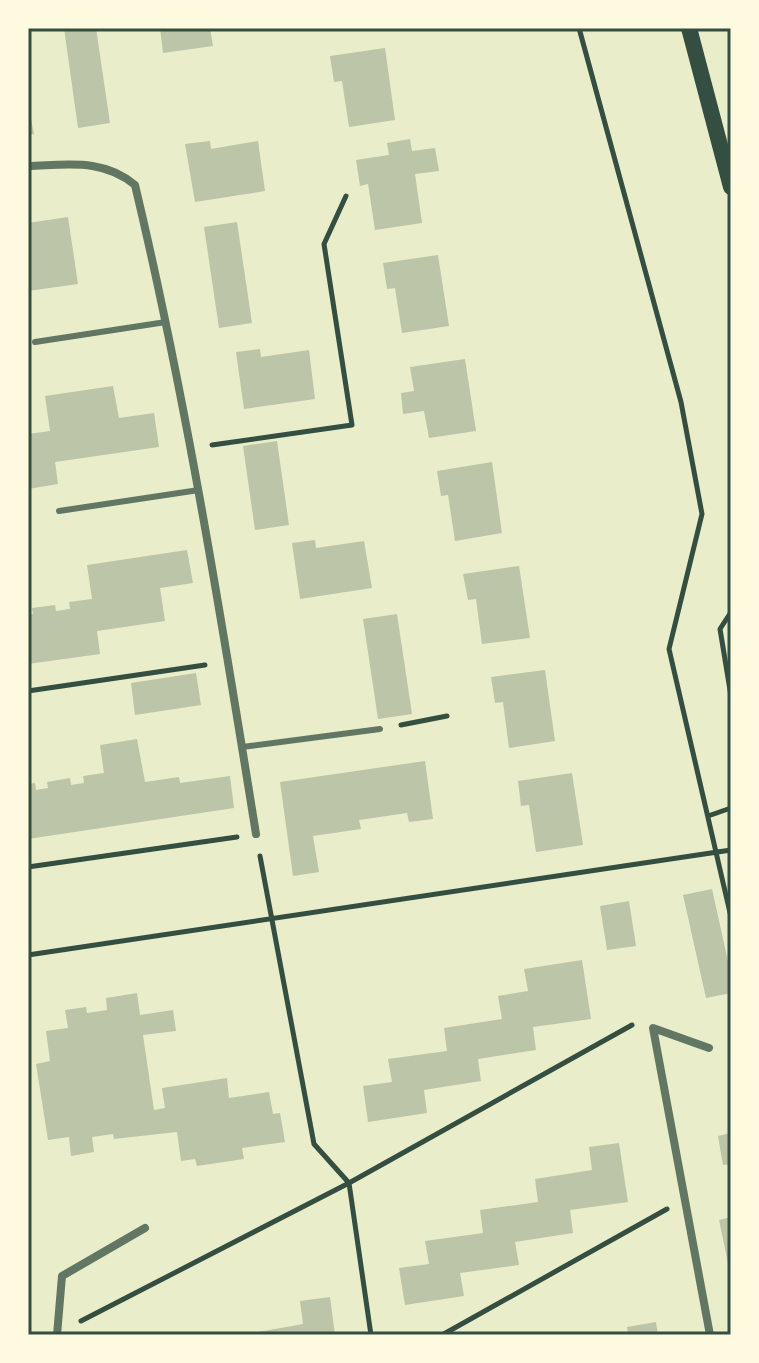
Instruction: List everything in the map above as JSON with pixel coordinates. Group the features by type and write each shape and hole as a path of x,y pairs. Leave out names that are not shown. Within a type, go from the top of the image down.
{"main road":[{"path":"689,28 731,187"}],"street":[{"path":"28,166 91,164 118,170 135,185 167,321 199,490 256,834"},
{"path":"709,1048 653,1028 683,1204 710,1335"},
{"path":"57,1334 62,1276 145,1228"}],"lane":[{"path":"35,342 167,321"},
{"path":"59,511 199,490"},
{"path":"242,747 380,729"}],"path":[{"path":"579,28 681,402 702,514 669,649 731,917"},
{"path":"191,448 352,425 324,244 346,196"},
{"path":"731,612 720,629 731,696"},
{"path":"28,691 229,661"},
{"path":"380,729 447,716"},
{"path":"708,816 731,808"},
{"path":"28,867 256,834 314,1144 349,1183 371,1335"},
{"path":"28,955 731,850"},
{"path":"57,1334 349,1183 630,1025 653,1028"},
{"path":"442,1335 659,1211 683,1204"}],"building":[{"path":"64,28 96,28 110,123 78,128"},
{"path":"160,28 210,28 213,46 163,53"},
{"path":"385,48 395,120 349,127 342,81 334,82 330,56"},
{"path":"28,104 34,134 28,135"},
{"path":"410,139 412,151 435,148 439,171 415,174 422,223 375,230 368,184 360,186 356,160 389,155 387,143"},
{"path":"210,141 211,149 258,141 265,191 195,202 185,144"},
{"path":"68,217 78,284 28,291 28,223"},
{"path":"237,222 252,323 219,328 204,227"},
{"path":"438,255 449,326 402,333 395,288 387,289 383,263"},
{"path":"260,349 261,357 309,350 315,399 244,409 236,352"},
{"path":"465,359 476,431 429,438 424,411 403,414 401,393 414,391 410,367"},
{"path":"113,386 119,418 154,413 159,447 55,462 58,484 28,489 28,434 50,431 45,396"},
{"path":"277,441 289,525 255,530 243,446"},
{"path":"492,462 502,533 455,541 448,495 441,496 437,471"},
{"path":"315,540 316,548 364,541 372,588 300,599 292,543"},
{"path":"187,550 193,583 160,588 165,621 97,631 100,654 28,664 28,615 33,614 32,608 55,605 56,611 70,609 69,602 92,599 87,565"},
{"path":"519,566 530,638 482,644 476,599 468,600 463,574"},
{"path":"397,614 412,714 378,719 363,619"},
{"path":"545,670 555,741 509,748 503,702 495,703 491,677"},
{"path":"196,673 201,705 135,715 131,683"},
{"path":"137,739 145,782 179,777 180,783 230,776 234,808 28,839 28,784 35,783 36,790 48,788 47,782 70,778 71,785 84,783 83,776 104,773 100,745"},
{"path":"425,761 433,819 409,822 407,813 359,820 361,829 313,836 319,872 293,876 280,782"},
{"path":"572,773 583,845 536,852 529,805 521,806 518,781"},
{"path":"712,889 731,975 731,993 706,998 683,895"},
{"path":"629,901 636,946 607,950 600,906"},
{"path":"582,960 591,1019 533,1027 536,1050 478,1059 481,1081 424,1090 427,1113 368,1122 363,1086 392,1082 388,1059 447,1051 444,1028 502,1019 498,996 528,991 524,969"},
{"path":"137,993 140,1015 173,1010 176,1031 143,1035 154,1110 165,1108 162,1088 227,1078 229,1098 269,1092 273,1114 280,1113 285,1142 242,1148 244,1159 197,1166 195,1159 181,1161 177,1132 114,1139 113,1134 92,1137 94,1152 71,1156 69,1137 48,1140 36,1064 50,1061 46,1031 68,1028 65,1010 86,1007 87,1013 107,1010 106,998"},
{"path":"731,1133 731,1164 723,1165 718,1136"},
{"path":"619,1143 628,1202 570,1210 573,1233 515,1242 519,1265 460,1273 464,1296 405,1305 399,1268 429,1264 425,1241 483,1233 480,1210 538,1202 535,1179 592,1170 589,1147"},
{"path":"731,1217 731,1273 730,1273 719,1220"},
{"path":"330,1297 335,1335 241,1335 303,1324 300,1301"},
{"path":"656,1322 658,1335 628,1335 627,1327"}]}
